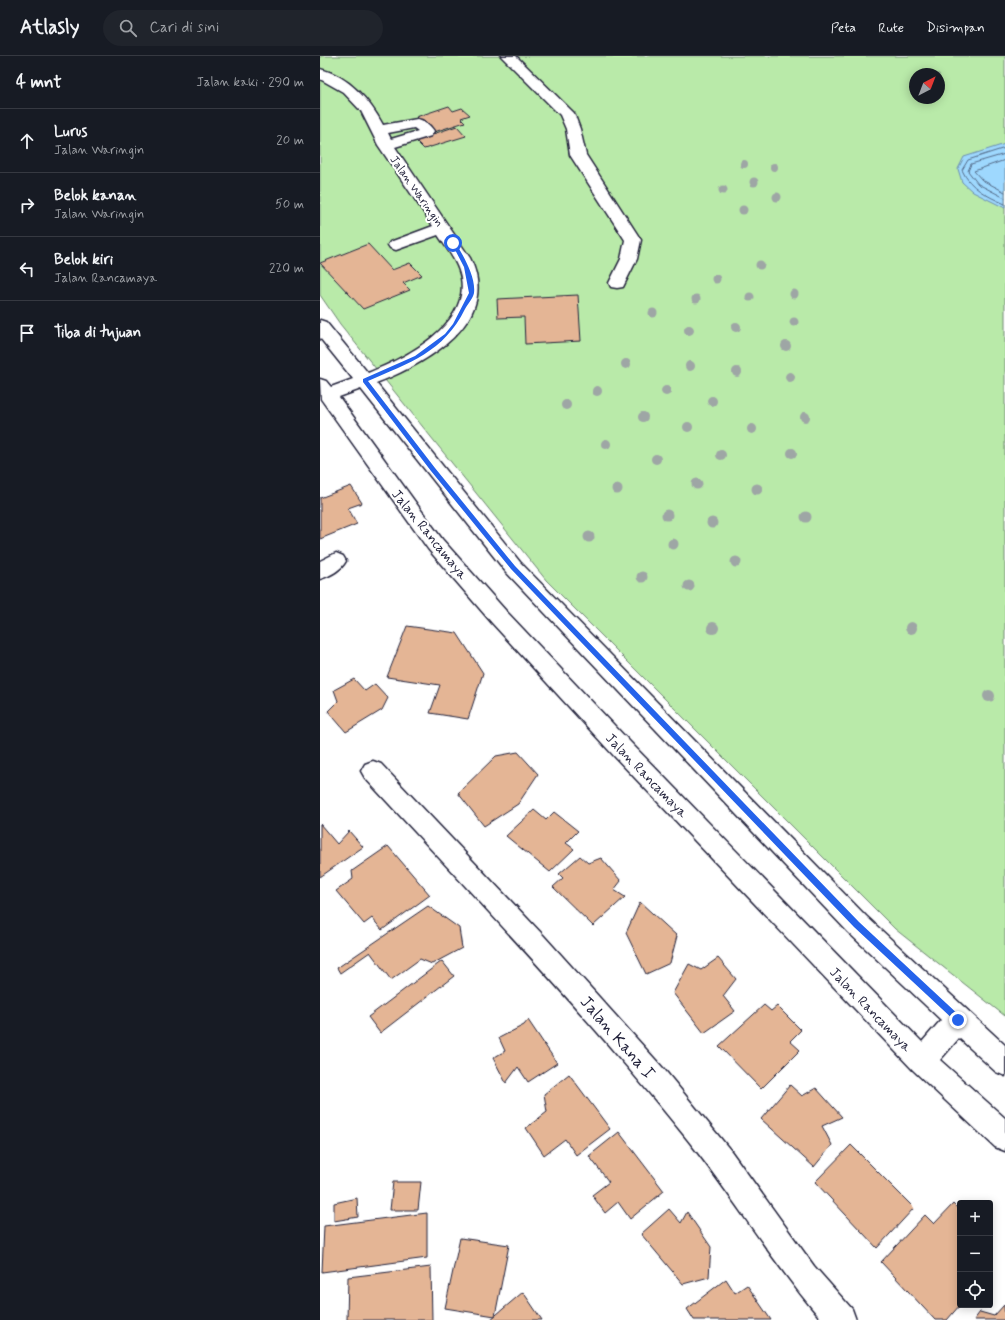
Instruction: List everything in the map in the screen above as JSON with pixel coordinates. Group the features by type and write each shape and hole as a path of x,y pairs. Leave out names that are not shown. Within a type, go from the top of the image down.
{"street":[{"path":"508,56 567,113 573,129 578,155 633,240 629,259 617,283"},
{"name":"Jalan Waringin","path":"320,73 340,83 355,95 367,109 386,145 462,258 469,276 471,293 462,314 447,335 432,347 400,366 364,380 324,390"},
{"path":"378,131 417,123 427,131 426,133 386,145"},
{"path":"396,245 443,228"},
{"path":"320,326 513,567 857,924 1005,1063"},
{"name":"Jalan Rancamaya","path":"324,390 435,544 494,612 628,755 922,1061 1005,1138"},
{"name":"Jalan Kana I","path":"373,771 558,969 646,1067 731,1173 805,1277 841,1320"},
{"path":"922,1061 958,1020"}],"green space":[{"path":"320,56 1005,56 1005,1016 895,929 546,580 340,324 320,295"}],"water":[{"path":"1005,144 1005,208 973,192 962,182 958,169 964,157"}],"building":[{"path":"449,106 453,111 462,108 470,115 461,118 465,122 431,133 416,117"},
{"path":"457,126 466,136 424,149 415,140"},
{"path":"368,244 392,270 410,263 422,275 403,283 410,290 363,309 320,263"},
{"path":"578,295 581,341 525,344 524,317 498,318 497,299"},
{"path":"351,486 362,503 348,508 357,524 320,539 320,498"},
{"path":"407,626 457,633 483,673 468,719 430,713 440,685 387,677"},
{"path":"354,679 365,691 375,684 388,698 382,710 346,732 328,711 338,701 334,690"},
{"path":"518,752 538,774 518,804 484,826 458,793 496,756"},
{"path":"534,810 546,820 554,812 578,831 566,843 574,849 550,872 506,836"},
{"path":"320,824 337,844 349,831 363,847 320,877"},
{"path":"388,846 430,895 382,930 372,918 364,924 336,891 353,879 352,871"},
{"path":"580,856 588,863 601,858 621,881 614,890 625,897 593,926 553,887 563,878 559,874"},
{"path":"640,902 677,936 670,963 646,974 626,933"},
{"path":"428,906 459,928 462,948 432,964 420,959 391,980 370,952 340,973 337,968"},
{"path":"718,958 736,979 723,996 735,1011 704,1033 673,993 689,964 701,970"},
{"path":"442,961 454,976 380,1033 368,1017"},
{"path":"764,1005 771,1011 777,1006 801,1030 790,1041 800,1050 761,1089 719,1046"},
{"path":"528,1020 557,1063 528,1082 518,1067 506,1083 493,1058 505,1051 499,1038 524,1025"},
{"path":"569,1074 610,1129 576,1155 565,1139 544,1155 526,1128 547,1112 544,1094"},
{"path":"790,1085 802,1096 816,1088 842,1117 822,1126 832,1145 814,1167 761,1119"},
{"path":"619,1132 664,1191 630,1219 618,1202 605,1213 592,1195 609,1182 589,1156"},
{"path":"851,1145 914,1208 877,1248 815,1182"},
{"path":"393,1182 421,1182 418,1210 390,1210"},
{"path":"357,1198 358,1217 334,1221 334,1203"},
{"path":"953,1204 957,1208 957,1308 947,1320 935,1320 881,1262 925,1215 934,1224"},
{"path":"669,1209 681,1223 687,1212 711,1247 709,1277 683,1284 641,1234"},
{"path":"427,1213 427,1258 322,1272 324,1226"},
{"path":"460,1238 509,1245 495,1316 445,1308"},
{"path":"431,1267 432,1320 347,1320 348,1277"},
{"path":"726,1279 735,1293 747,1285 771,1320 694,1320 687,1309"},
{"path":"523,1292 542,1320 490,1320"},
{"path":"1004,1305 1005,1320 974,1320 980,1312 994,1316"}],"route":[{"path":"453,243 467,267 471,285 471,293 462,314 447,335 432,347 400,366 364,380 433,469 513,567 857,924 958,1020"}]}
